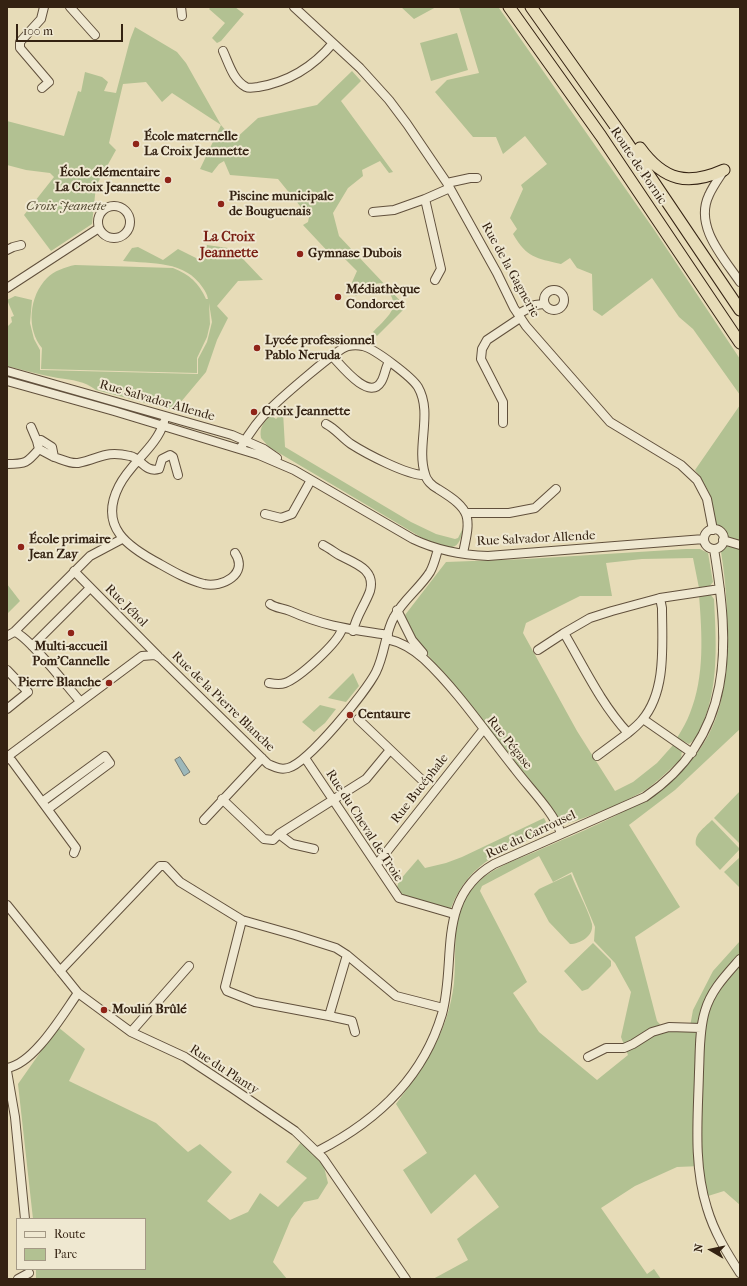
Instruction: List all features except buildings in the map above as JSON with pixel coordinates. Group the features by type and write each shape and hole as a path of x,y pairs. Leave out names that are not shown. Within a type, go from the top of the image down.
{"highway":[{"name":"Route de Pornic","path":"509,7 605,142 740,343"},
{"name":"Route de Pornic","path":"531,7 610,118 740,310"},
{"path":"610,118 623,125 647,158 662,171 678,178 695,180 707,178 724,170"}],"street":[{"path":"42,88 49,82 20,48 20,42 41,19 44,7"},
{"path":"70,7 95,36"},
{"path":"181,7 182,16"},
{"name":"Rue de la Gagnerie","path":"294,7 360,68 389,100 429,155 448,186 487,254 519,316 610,422 681,466 697,480 707,499 713,530"},
{"path":"223,51 234,76 246,87 252,87 270,85 298,73 319,58 333,43"},
{"path":"724,170 709,195 705,217 710,236 740,282"},
{"path":"373,212 394,210 425,200 448,186 470,178 477,178"},
{"path":"425,200 441,269 435,280"},
{"path":"118,206 128,214 130,226 122,236 109,237 99,228 99,216 105,208 118,206"},
{"path":"7,288 99,228"},
{"path":"7,250 13,246 21,245"},
{"path":"503,423 503,402 481,359 482,349 487,340 519,316 535,305 544,304"},
{"path":"240,449 245,440 270,408 332,356 346,346 361,346 372,350 410,376 422,395 424,406 422,452 425,474 435,488 458,502 466,512 468,524 463,553"},
{"path":"332,356 358,383 369,388 378,385 381,382 389,362"},
{"name":"Rue Salvador Allende","path":"7,371 166,415 245,440 264,449 294,470 413,539 438,549 488,556 704,539"},
{"name":"Rue Salvador Allende","path":"7,381 259,454 294,470"},
{"path":"166,415 163,426 154,442 119,486 115,497 113,516 122,539 138,552 178,574 211,585 231,579 238,571 238,558 235,553"},
{"path":"326,424 350,443 397,468 420,475 425,474"},
{"path":"32,427 38,445 54,457 77,463 109,453 132,456 148,469 156,470 159,469 162,459 170,455 178,475"},
{"path":"7,464 22,464 28,462 38,445"},
{"path":"265,514 281,518 292,514 311,480"},
{"path":"466,512 509,513 535,508 556,489"},
{"path":"713,530 721,533 723,540 721,545 714,549 706,546 704,539 706,534 713,530"},
{"path":"11,634 90,556 122,539"},
{"path":"723,540 740,545"},
{"path":"323,545 358,565 369,574 370,590 356,617 352,631"},
{"name":"Rue de la Pierre Blanche","path":"7,757 142,656 155,655 160,658 268,764 282,769 289,768 305,758 364,691 380,664 390,625 398,610 430,572 438,549"},
{"name":"Rue du Carrousel","path":"318,1151 338,1141 366,1122 395,1096 412,1075 425,1055 435,1033 448,986 449,942 454,914 468,885 483,870 561,833 645,797 667,781 692,754 709,725 719,690 722,651 720,589 714,549"},
{"name":"Rue Jéhol","path":"74,571 160,658"},
{"path":"32,646 90,588"},
{"path":"538,650 590,618 660,598 720,589"},
{"path":"597,756 628,733 643,719 652,701 662,670 660,598"},
{"name":"Rue Pégase","path":"270,604 273,607 289,611 301,617 342,629 388,637 415,651 436,671 539,799 561,833"},
{"name":"Rue Pégase","path":"398,610 412,640 431,662 436,671"},
{"path":"269,683 284,683 296,677 332,643 342,629"},
{"path":"564,633 590,680 616,720 628,733"},
{"path":"11,634 21,635 80,701"},
{"path":"7,670 28,692 7,709"},
{"path":"358,719 422,780"},
{"path":"643,719 692,754"},
{"name":"Rue Bucéphale","path":"377,864 483,730"},
{"path":"222,799 264,839 269,841 273,840 279,834 366,779 390,750"},
{"path":"42,802 105,756 110,763 48,809"},
{"path":"7,757 48,809 76,848 74,853"},
{"path":"204,820 222,799 262,758"},
{"name":"Rue du Cheval de Troie","path":"305,758 334,799 399,898 454,914"},
{"path":"279,834 292,844 314,849"},
{"path":"60,971 160,866 165,866 180,882 242,920 295,934 336,948 347,955 396,996 443,1008"},
{"name":"Rue du Planty","path":"7,905 78,993 132,1032 185,1057 295,1132 318,1151 391,1255 406,1279"},
{"path":"242,920 225,984 227,991 255,1002 352,1021 355,1032"},
{"path":"329,1016 347,955"},
{"path":"740,959 715,989 705,1011 701,1028 697,1152 706,1208 740,1274"},
{"path":"132,1032 189,966"},
{"path":"7,1068 13,1066 40,1046 78,993"},
{"path":"588,1057 606,1048 624,1048 652,1032 669,1027 701,1028"},
{"path":"7,1071 8,1084 15,1117 25,1218"},
{"path":"18,1279 29,1274"}],"green space":[{"path":"211,7 235,7 244,14 221,41 217,43 212,38 225,23 209,9"},
{"path":"401,7 436,7 414,19"},
{"path":"459,7 499,8 655,231 740,359 740,395 693,329 679,317 652,278 602,316 593,310 592,274 577,268 570,258 561,264 533,256 518,242 513,234 517,229 510,218 523,189 521,185 547,164 525,136 503,154 496,137 473,137 435,92 447,80 479,73"},
{"name":"Croix Jeanette","path":"135,27 177,52 186,63 221,125 172,93 162,102 146,82 123,84 109,143 116,150 96,186 92,224 51,251 24,215 54,177 50,173 26,170 7,165 7,121 64,136 78,91 81,92 85,72 102,77 108,82 104,91 116,93 130,40"},
{"path":"457,33 468,70 431,81 420,43"},
{"path":"352,71 361,81 341,101 393,172 389,173 380,161 362,170 363,176 348,188 333,213 339,236 406,307 377,336 373,332 390,314 392,309 392,298 388,291 381,283 368,285 356,296 349,289 357,271 344,258 332,256 303,225 308,222 309,217 278,179 230,175 224,161 219,164 212,173 200,169 221,125 234,140 258,118 317,105"},
{"path":"207,245 228,248 244,260 263,280 238,281 217,306 228,318 217,340 206,372 180,403 199,413 210,416 208,419 96,390 78,381 7,366 7,327 12,322 11,317 14,316 7,300 15,296 32,300 30,323 34,339 40,350 40,370 198,374 198,359 207,342 212,322 209,303 210,324 207,337 197,358 197,373 41,369 42,348 34,332 32,313 36,294 47,278 53,273 75,265 173,268 189,276 200,288 206,299 208,299 207,294 196,279 187,272 156,263 123,261 132,248 138,247 163,260 178,249 200,260"},
{"path":"740,405 740,729 675,790 629,825 680,907 635,937 657,1021 666,1031 689,1032 693,1010 713,971 740,941 740,1205 724,1191 708,1196 701,1166 677,1167 635,1186 601,1208 647,1274 654,1269 661,1279 433,1279 468,1260 457,1239 499,1207 475,1174 431,1214 403,1170 427,1153 396,1104 426,1062 441,1033 451,1001 454,983 456,937 459,915 468,894 481,879 498,868 593,826 650,796 675,777 696,755 712,728 722,696 725,677 727,606 721,551 710,498 707,489 695,470","holes":["539,856 553,882 572,872 595,927 594,941 615,963 631,992 621,1037 628,1055 597,1080 539,1032 513,993 527,982 480,891 482,886"]},
{"path":"283,412 285,447 411,522 436,534 455,539 458,538 463,528 459,542 452,547 448,547 429,542 269,447 261,438 261,428 264,422 271,415 276,419"},
{"path":"700,549 708,553 713,582 709,587 699,588 693,558 642,559 606,563 612,596 580,596 526,623 523,633 577,731 615,791 633,782 657,763 674,744 682,750 681,759 644,791 594,814 563,824 504,747 413,637 405,615 446,562 526,559"},
{"path":"7,584 20,601 7,614"},
{"path":"710,594 714,599 715,630 715,660 712,691 704,721 696,737 689,744 677,738 690,713 698,684 701,655 699,595"},
{"path":"353,673 359,686 346,702 328,698"},
{"path":"320,705 336,709 325,723 314,732 302,722"},
{"path":"740,791 740,844 714,818"},
{"path":"544,818 550,830 505,851 480,867 459,891 451,908 448,909 400,894 397,887 399,881 418,859 425,868 446,863 462,857"},
{"path":"712,820 740,849 720,870 696,845 698,834"},
{"path":"740,857 740,888 724,872"},
{"path":"571,874 592,924 589,936 574,944 570,944 549,922 534,894 539,889"},
{"path":"593,943 611,961 611,966 588,989 582,991 564,971"},
{"path":"58,1027 85,1049 69,1081 156,1123 188,1152 200,1144 232,1172 207,1201 230,1220 248,1212 260,1193 278,1207 307,1178 286,1162 302,1141 323,1163 328,1183 318,1199 304,1202 291,1219 273,1262 287,1279 36,1279 36,1270 146,1270 146,1218 33,1218 18,1084"}],"water":[{"path":"180,757 190,772 184,776 175,760"}],"place":[{"name":"École maternelle La Croix Jeannette","path":"136,144"},
{"name":"École élémentaire La Croix Jeannette","path":"168,180"},
{"name":"Piscine municipale de Bouguenais","path":"221,204"},
{"name":"Gymnase Dubois","path":"300,254"},
{"name":"Médiathèque Condorcet","path":"338,297"},
{"name":"Lycée professionnel Pablo Neruda","path":"257,348"},
{"name":"Croix Jeannette","path":"254,412"},
{"name":"École primaire Jean Zay","path":"21,547"},
{"name":"Multi-accueil Pom'Cannelle","path":"71,633"},
{"name":"Pierre Blanche","path":"109,683"},
{"name":"Centaure","path":"350,715"},
{"name":"Moulin Brûlé","path":"104,1010"}],"district":[{"name":"La Croix Jeannette","path":"229,246"}]}
